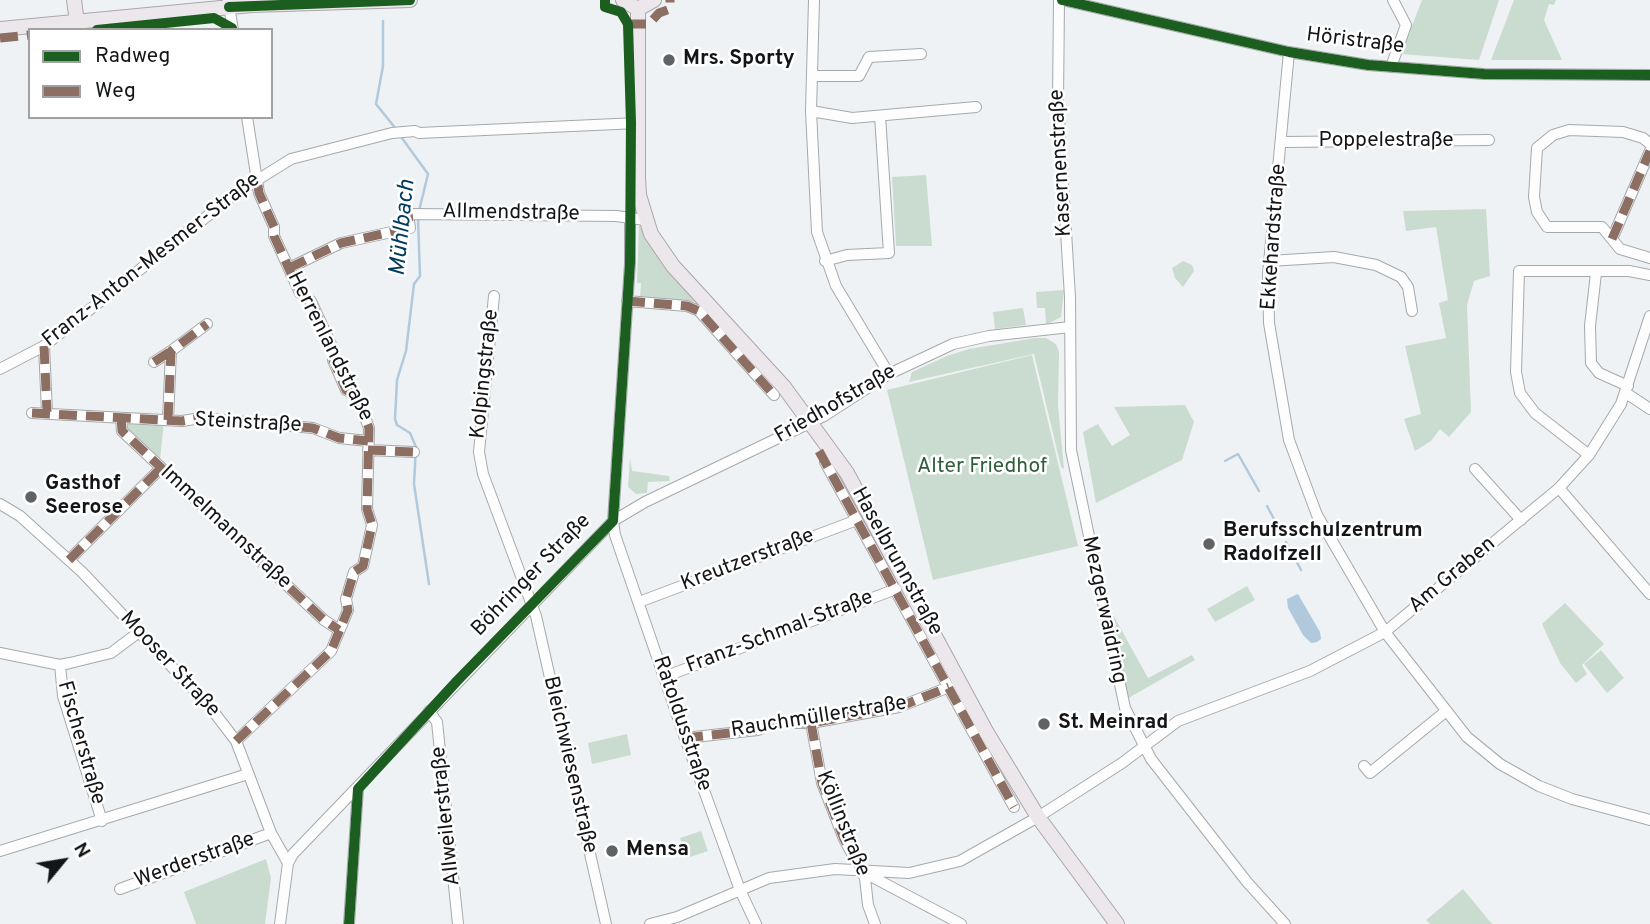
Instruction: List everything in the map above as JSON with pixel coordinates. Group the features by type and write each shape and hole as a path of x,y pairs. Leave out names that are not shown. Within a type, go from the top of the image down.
{"main road":[{"path":"74,0 77,22"},
{"path":"0,29 229,4 410,0"},
{"path":"623,0 638,9"},
{"path":"638,9 654,0"},
{"path":"638,9 638,178 645,220"},
{"name":"Haselbrunnstraße","path":"645,220 656,244 673,266 747,344 811,422 847,473 988,733 1038,817 1118,924"}],"street":[{"path":"814,0 811,111 817,232 836,286 889,374"},
{"name":"Höristraße","path":"1061,0 1289,52 1391,67 1484,74 1650,75"},
{"name":"Kasernenstraße","path":"1061,0 1058,101 1070,327"},
{"path":"1391,67 1406,25 1393,0"},
{"path":"229,4 233,28"},
{"name":"Ekkehardstraße","path":"1289,52 1283,142 1269,261 1270,339 1293,453 1317,515 1385,632 1445,712 1482,750 1527,780 1572,799 1650,820"},
{"path":"812,76 859,76 869,57 921,54"},
{"path":"811,111 852,118 976,107"},
{"path":"825,261 847,255 889,253 880,116"},
{"name":"Herrenlandstraße","path":"236,741 331,651 348,610 346,599 354,572 363,566 372,524 367,509 369,428 356,396 346,390 333,360 334,351 311,300 300,293 274,236 274,227 259,193 247,119"},
{"name":"Franz-Anton-Mesmer-Straße","path":"0,369 44,346 257,178 291,159 408,131 638,122"},
{"path":"1650,144 1643,138 1623,132 1569,130 1553,135 1538,148 1534,197 1543,224 1602,228 1620,249 1650,258"},
{"name":"Poppelestraße","path":"1283,142 1489,141"},
{"path":"1612,239 1650,151"},
{"name":"Allmendstraße","path":"289,268 341,243 410,228 408,214 630,218"},
{"path":"630,218 645,220"},
{"name":"Böhringer Straße","path":"288,863 345,798 358,789 429,711 613,521 630,218"},
{"path":"1269,261 1334,257 1376,265 1401,277 1408,287 1412,312"},
{"path":"1589,455 1535,413 1520,393 1516,372 1519,271 1629,271 1650,275"},
{"path":"1596,273 1590,326 1591,363 1599,373 1627,389 1650,409"},
{"name":"Kolpingstraße","path":"494,296 479,452 482,474 531,606"},
{"path":"627,301 687,306 699,311 774,395"},
{"name":"Am Graben","path":"650,924 677,917 769,878 797,872 835,869 909,873 948,865 972,855 1038,817 1143,746 1161,730 1191,714 1310,671 1385,632 1559,488 1589,455 1627,389 1650,316"},
{"path":"154,362 207,324"},
{"name":"Friedhofstraße","path":"613,521 645,502 811,422 889,374 953,344 971,339 1070,327"},
{"name":"Mezgerwaidring","path":"1070,327 1069,426 1074,473 1125,708 1143,746 1224,854 1284,924"},
{"path":"44,346 47,412"},
{"name":"Steinstraße","path":"168,420 171,351"},
{"name":"Steinstraße","path":"32,413 168,420 201,418 313,428 368,445 414,452"},
{"name":"Immelmannstraße","path":"121,418 122,431 324,620 339,630"},
{"name":"Haselbrunnstraße","path":"825,462 1014,807"},
{"path":"69,560 162,468"},
{"path":"1475,469 1521,520"},
{"path":"1559,488 1650,594"},
{"name":"Mooser Straße","path":"0,504 20,516 69,560 210,707 236,741 271,833 288,863"},
{"name":"Kreutzerstraße","path":"639,602 857,520"},
{"name":"Ratoldusstraße","path":"613,521 685,738 740,890 756,924"},
{"name":"Franz-Schmal-Straße","path":"664,677 896,589"},
{"name":"Bleichwiesenstraße","path":"531,606 606,924"},
{"path":"0,653 60,664 111,653 139,632"},
{"name":"Fischerstraße","path":"60,664 63,696 102,821"},
{"name":"Rauchmüllerstraße","path":"685,738 758,730 772,723 811,723 899,708 949,687"},
{"name":"Allweilerstraße","path":"429,711 438,722 458,924"},
{"path":"1364,766 1370,773 1445,712"},
{"name":"Köllinstraße","path":"811,723 822,783 844,839 862,872 867,886 867,905 875,924"},
{"path":"0,851 248,774"},
{"path":"349,924 358,789"},
{"name":"Werderstraße","path":"120,889 271,833"},
{"path":"280,924 288,863"},
{"path":"862,872 961,924"}],"green space":[{"path":"1422,0 1499,0 1479,60 1401,54"},
{"path":"1514,0 1556,0 1554,5 1549,4 1544,20 1562,60 1491,60"},
{"path":"926,175 932,246 896,246 892,177"},
{"path":"1486,209 1490,276 1474,281 1467,305 1471,412 1449,437 1440,429 1431,441 1415,451 1404,419 1421,414 1405,346 1446,338 1439,303 1448,300 1436,227 1406,231 1403,211"},
{"path":"639,225 661,262 699,302 640,299 641,283 637,283"},
{"path":"1183,261 1192,265 1194,271 1183,287 1175,278 1172,268"},
{"path":"1064,290 1061,317 1046,325 1045,308 1037,308 1036,292"},
{"path":"1023,308 1026,325 995,329 993,312"},
{"path":"1046,338 1056,344 1059,352 1058,405 1064,469 1061,467 1034,354 909,382 912,372 947,356 969,349"},
{"name":"Alter Friedhof","path":"1032,355 1078,546 933,580 887,390"},
{"path":"1185,405 1194,422 1182,460 1096,503 1083,432 1098,424 1112,446 1130,435 1114,407"},
{"path":"164,422 160,460 128,429 127,423"},
{"path":"630,458 632,471 669,476 670,481 648,482 647,493 636,494 628,487"},
{"path":"1247,586 1255,600 1215,622 1207,609"},
{"path":"1565,603 1604,644 1582,665 1587,674 1576,683 1560,663 1542,624"},
{"path":"1111,611 1148,678 1192,655 1195,660 1125,700 1105,613"},
{"path":"1601,650 1624,678 1607,693 1584,664"},
{"path":"627,734 631,755 592,764 588,743"},
{"path":"701,831 708,851 687,858 680,838"},
{"path":"266,859 271,878 265,924 196,924 184,892"},
{"path":"1463,889 1492,924 1430,924 1426,920"}],"water":[{"path":"1298,594 1320,632 1321,639 1317,642 1311,643 1303,635 1288,608 1287,599"}],"waterway":[{"name":"Mühlbach","path":"383,21 383,66 376,104 396,129"},
{"name":"Mühlbach","path":"399,134 428,174 419,211"},
{"name":"Mühlbach","path":"418,218 420,276 414,284 406,351 397,380 395,419 397,425 410,433 416,447 414,484 429,584"},
{"path":"1225,461 1238,454 1259,491"},
{"path":"1267,506 1281,532"},
{"path":"1286,542 1301,570"}],"marked path":[{"path":"628,24 649,24 659,13 670,9 670,0"},
{"path":"0,38 28,35"},
{"path":"1612,239 1650,151"},
{"path":"236,741 331,651 348,610 346,599 354,572 363,566 372,525 367,509 369,428 357,396 346,390 333,360 334,351 311,301 300,293 274,236 274,227 259,193 257,178"},
{"path":"289,268 341,243 410,228 408,214 412,214"},
{"path":"627,301 687,306 699,311 774,395"},
{"path":"168,420 171,351 207,324"},
{"path":"44,346 47,412"},
{"path":"154,362 171,351"},
{"path":"32,413 182,421 201,418 313,428 339,438 368,441"},
{"path":"121,418 122,431 324,620 339,630"},
{"path":"368,450 414,452"},
{"path":"819,451 1014,807"},
{"path":"69,560 161,468"},
{"path":"685,738 758,730 772,723 811,723 899,707 949,687"},
{"path":"811,723 822,783 844,839 862,872"}],"cycle path":[{"path":"229,7 410,0"},
{"path":"349,924 358,789 457,681 613,521 630,263 631,123 628,24 621,12 605,7 605,0"},
{"path":"1062,0 1289,52 1368,65 1484,74 1650,75"},
{"path":"116,28 214,18 232,28"}],"place":[{"name":"Mrs. Sporty","path":"669,60"},
{"name":"Gasthof Seerose","path":"31,497"},
{"name":"Berufsschulzentrum Radolfzell","path":"1209,544"},
{"name":"St. Meinrad","path":"1044,724"},
{"name":"Mensa","path":"612,851"}]}
